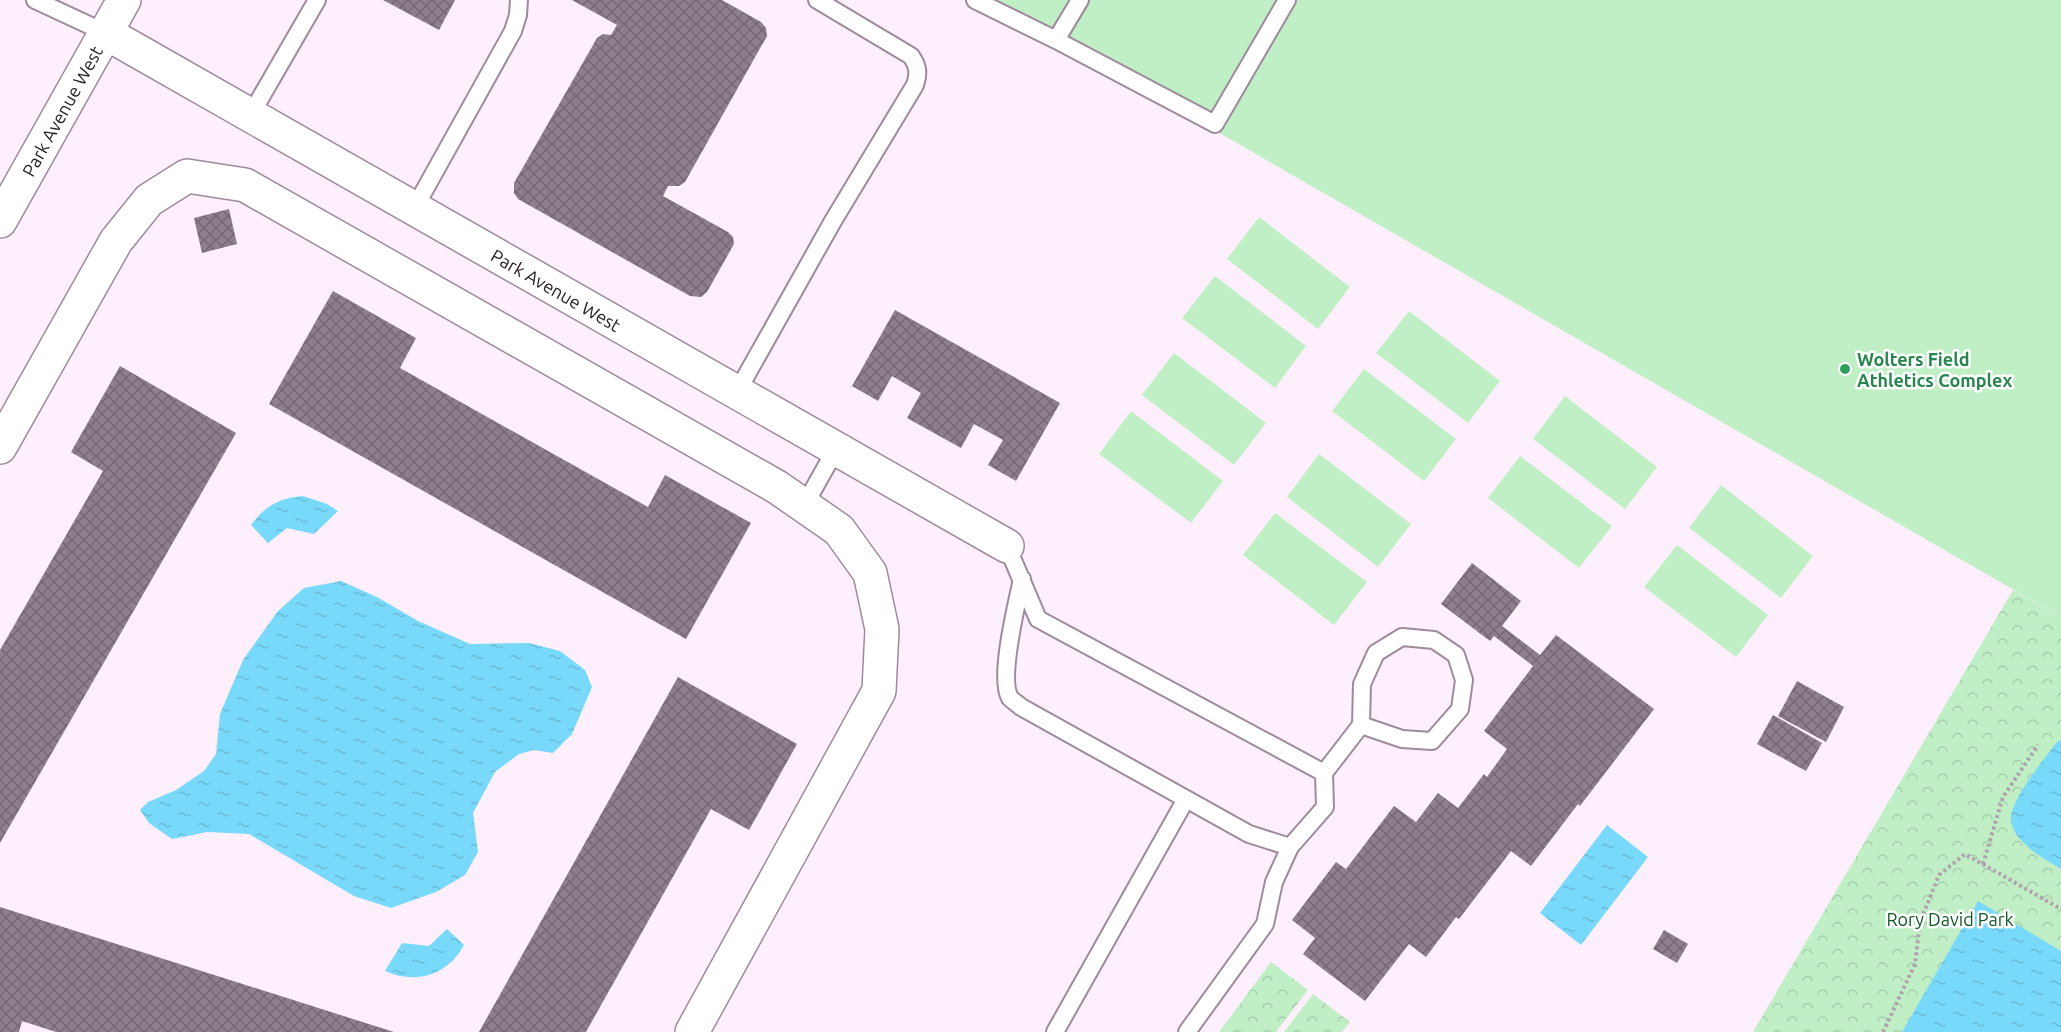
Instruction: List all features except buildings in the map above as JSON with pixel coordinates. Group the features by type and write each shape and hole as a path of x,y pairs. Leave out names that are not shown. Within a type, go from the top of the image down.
{"street":[{"name":"Park Avenue West","path":"0,221 124,0"},
{"name":"Park Avenue West","path":"106,33 1007,546"},
{"path":"0,447 116,241 149,200 187,176 245,185 767,482 839,530 870,573 882,629 879,691 692,1032"}],"lane":[{"path":"35,0 106,33"},
{"path":"250,116 317,0"},
{"path":"414,209 513,31 518,15 519,0"},
{"path":"737,393 832,221 915,85 919,74 911,56 816,0"},
{"path":"975,0 1215,124 1287,0"},
{"path":"1056,40 1080,0"},
{"path":"804,506 836,449"},
{"path":"1007,546 1038,619 1324,773"},
{"path":"1022,579 1005,679 1010,698 1022,707 1249,834 1290,847"},
{"path":"1187,1032 1265,924 1274,882 1290,847 1325,807 1324,773 1361,725 1362,684 1376,653 1402,638 1434,640 1456,656 1464,680 1460,709 1432,741 1402,739 1361,725"},
{"path":"1054,1032 1186,799"}],"path":[{"path":"1983,864 2003,797 2038,745"},
{"path":"1883,1032 1915,964 1920,922 1939,875 1965,854 2061,909"}],"green space":[{"name":"Wolters Field Athletics Complex","path":"988,0 2061,0 2061,617"},
{"path":"1259,217 1350,287 1318,329 1227,259"},
{"path":"1215,276 1306,346 1275,388 1182,318"},
{"path":"1409,311 1500,381 1468,423 1376,353"},
{"path":"1174,353 1266,423 1234,465 1142,395"},
{"path":"1364,369 1456,439 1424,481 1332,411"},
{"path":"1565,396 1657,467 1625,509 1533,439"},
{"path":"1131,411 1223,481 1191,523 1099,454"},
{"path":"1319,454 1411,524 1378,567 1287,497"},
{"path":"1520,456 1612,526 1579,568 1488,498"},
{"path":"1721,485 1813,556 1781,598 1689,528"},
{"path":"1275,513 1367,582 1334,625 1243,555"},
{"path":"1677,545 1768,615 1736,657 1644,587"},
{"name":"Rory David Park","path":"2013,590 2061,617 2061,1032 1753,1032"},
{"path":"1271,962 1308,990 1276,1032 1219,1032"},
{"path":"1313,994 1350,1022 1342,1032 1284,1032"}],"water":[{"path":"303,496 327,504 338,511 314,534 287,528 268,543 251,525 273,504"},
{"path":"341,581 377,597 418,621 470,644 529,643 560,651 585,670 592,687 572,734 553,753 534,750 519,754 495,772 473,813 478,852 465,875 436,892 391,908 354,896 249,834 207,832 172,839 149,823 140,810 148,802 176,790 204,771 216,754 220,714 243,660 278,611 304,588"},
{"path":"2061,740 2061,869 2024,843 2018,837 2011,822 2015,803 2028,780 2057,742"},
{"path":"1607,825 1648,857 1581,945 1540,913"},
{"path":"1978,901 2061,951 2061,1032 1902,1032"},
{"path":"447,929 464,945 449,964 440,970 419,977 408,977 385,971 402,943 429,946"}],"place":[{"name":"Wolters Field Athletics Complex","path":"1845,369"}]}
